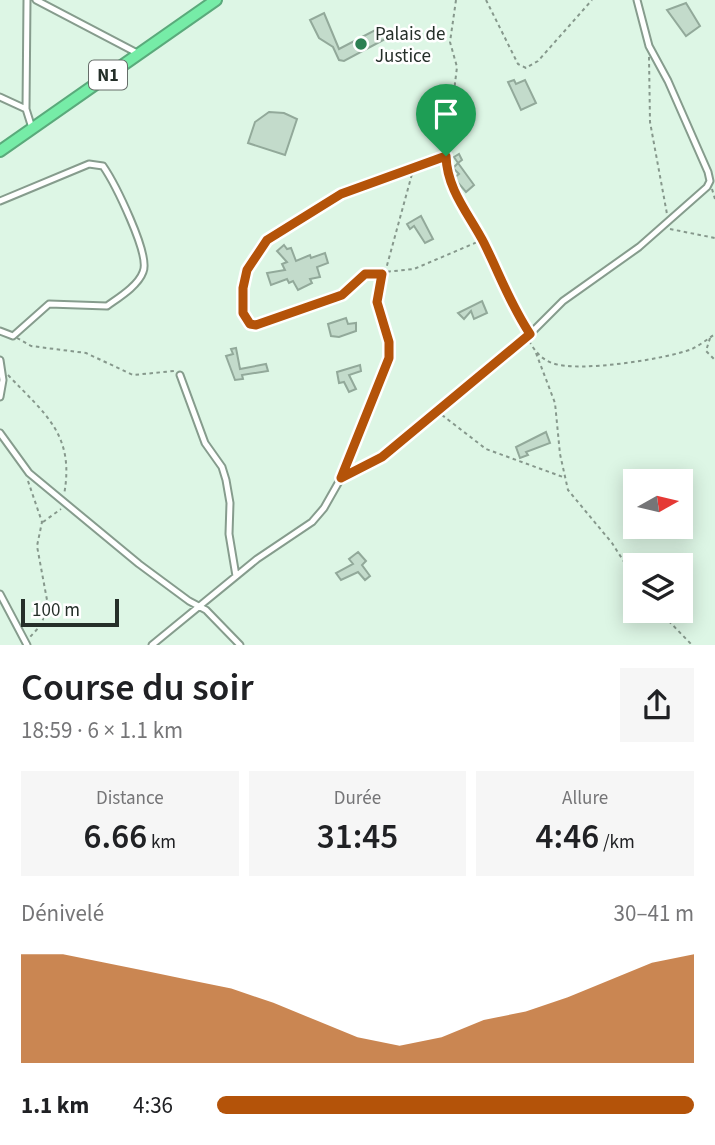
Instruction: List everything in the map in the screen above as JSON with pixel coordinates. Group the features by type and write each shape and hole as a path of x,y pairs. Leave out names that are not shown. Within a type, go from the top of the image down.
{"highway":[{"name":"N1","path":"0,152 216,0"}],"street":[{"path":"27,0 26,109 32,128"},
{"path":"36,0 139,54"},
{"path":"152,645 198,606 318,517 341,478 382,457 528,336 563,301 662,228 712,181 668,81 649,46 637,0"},
{"path":"0,97 26,109"},
{"path":"0,201 89,163 103,166 141,239 144,258 143,274 107,306 49,304 13,336 0,331"},
{"path":"0,360 0,397"},
{"path":"180,375 205,443 222,467 229,490 229,534 236,577"},
{"path":"0,433 23,467 139,564 198,606 240,645"},
{"path":"0,594 26,643"}],"path":[{"path":"456,0 450,42 457,67 446,156 449,180 482,240 536,353 555,403 564,477 572,499 611,542 623,560"},
{"path":"486,0 518,64 526,68 538,61 592,0"},
{"path":"649,46 650,122 668,222"},
{"path":"446,156 414,170 341,194 267,240 247,270 243,288 243,313 250,324 256,325 342,295 365,274 382,274 429,264 482,240"},
{"path":"341,478 389,358 389,342 377,302 382,274 414,170"},
{"path":"662,228 715,238"},
{"path":"536,353 555,364 566,366 607,365 676,354 696,347 715,334"},
{"path":"13,336 31,346 86,354 132,375 145,376 168,370 180,375"},
{"path":"711,337 706,351 715,360"},
{"path":"2,369 38,404 62,439 68,461 63,500"},
{"path":"437,411 486,449 564,477"},
{"path":"23,467 42,522 37,546 46,611 42,624 26,643"},
{"path":"42,522 71,506"},
{"path":"671,623 692,645"}],"building":[{"path":"686,3 700,26 686,36 667,10"},
{"name":"Palais de Justice","path":"324,13 339,49 381,27 387,38 344,61 339,60 333,47 319,38 310,20"},
{"path":"514,80 516,84 525,80 536,103 521,110 508,82"},
{"path":"269,112 284,113 297,119 285,155 248,143 255,122"},
{"path":"459,154 462,160 458,163 454,157"},
{"path":"458,163 474,185 466,192 454,178 459,174 453,168"},
{"path":"421,216 433,239 425,243 414,226 410,229 407,224"},
{"path":"284,245 287,249 291,248 296,261 325,253 328,263 317,267 320,277 310,279 312,283 298,290 293,281 289,283 287,279 271,285 267,273 285,270 282,264 287,262 277,251"},
{"path":"482,301 487,313 474,319 471,311 464,319 458,313"},
{"path":"346,318 348,324 356,323 356,331 339,337 331,336 328,324"},
{"path":"236,348 240,369 266,364 268,371 242,375 243,379 235,380 226,356 233,354 231,349"},
{"path":"360,365 361,371 349,375 356,389 349,392 344,382 339,383 337,372"},
{"path":"546,432 550,443 526,452 528,455 520,458 516,447"},
{"path":"358,552 366,561 362,565 370,576 365,580 358,572 341,580 336,573 353,564 349,559"}],"place":[{"name":"Palais de Justice","path":"361,44"}],"route":[{"path":"446,156 449,180 482,240 515,311 530,334 382,457 341,478 389,358 389,342 377,302 382,274 365,274 342,295 256,325 250,324 243,313 243,288 247,270 267,240 341,194 389,176 414,170 446,156"}]}
